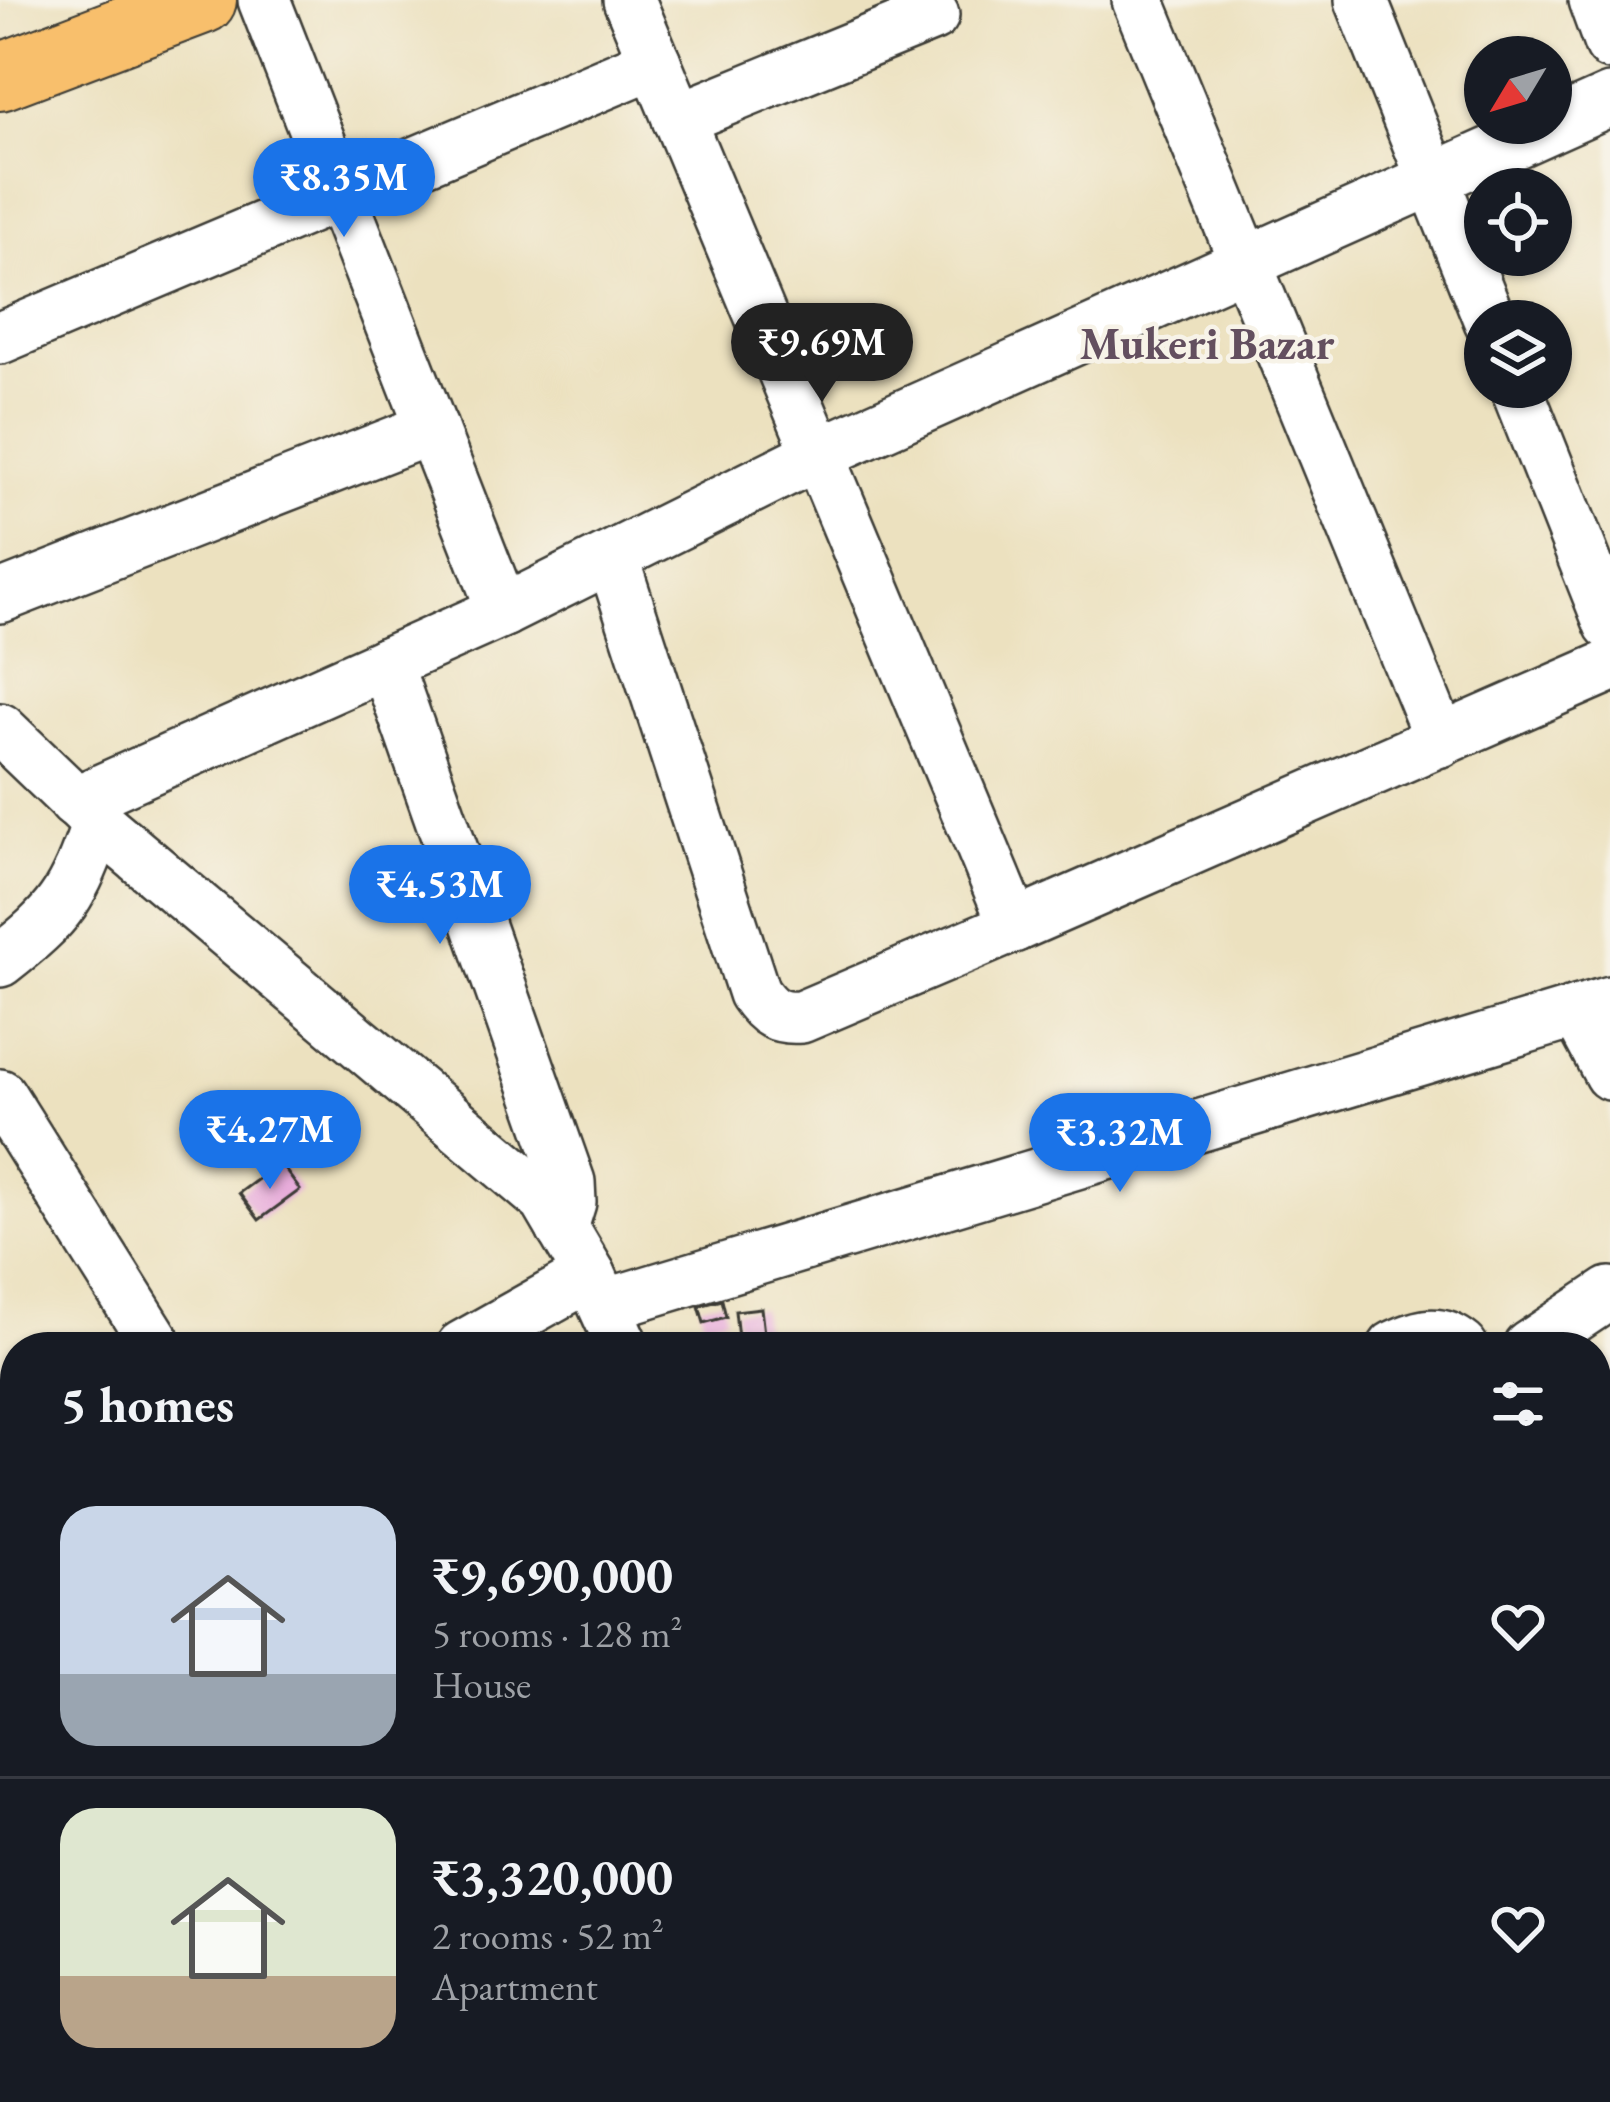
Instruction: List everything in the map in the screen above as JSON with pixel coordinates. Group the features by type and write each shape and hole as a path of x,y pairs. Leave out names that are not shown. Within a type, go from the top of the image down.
{"main road":[{"path":"0,77 203,0"}],"street":[{"path":"264,0 503,611"},
{"path":"629,0 1015,926"},
{"path":"1138,0 1441,741"},
{"path":"1360,0 1482,300"},
{"path":"1594,0 1610,44"},
{"path":"678,119 933,14"},
{"path":"0,338 655,62"},
{"path":"87,812 818,454 1610,100"},
{"path":"1524,408 1610,624"},
{"path":"0,597 432,428"},
{"path":"612,557 754,993 765,1009 782,1018 801,1017 1610,666"},
{"path":"386,663 569,1181 570,1202 562,1228"},
{"path":"0,729 87,812 546,1200 606,1309"},
{"path":"0,961 63,906 79,878 87,812"},
{"path":"519,1332 1593,1007 1610,1074"},
{"path":"0,1095 149,1332"},
{"path":"1552,1332 1610,1293"}],"building":[{"path":"280,1163 300,1190 259,1220 239,1193"},
{"path":"722,1300 726,1317 704,1323 699,1306"},
{"path":"761,1308 764,1332 737,1332 735,1311"}],"district":[{"name":"Mukeri Bazar","path":"1207,343"}]}
